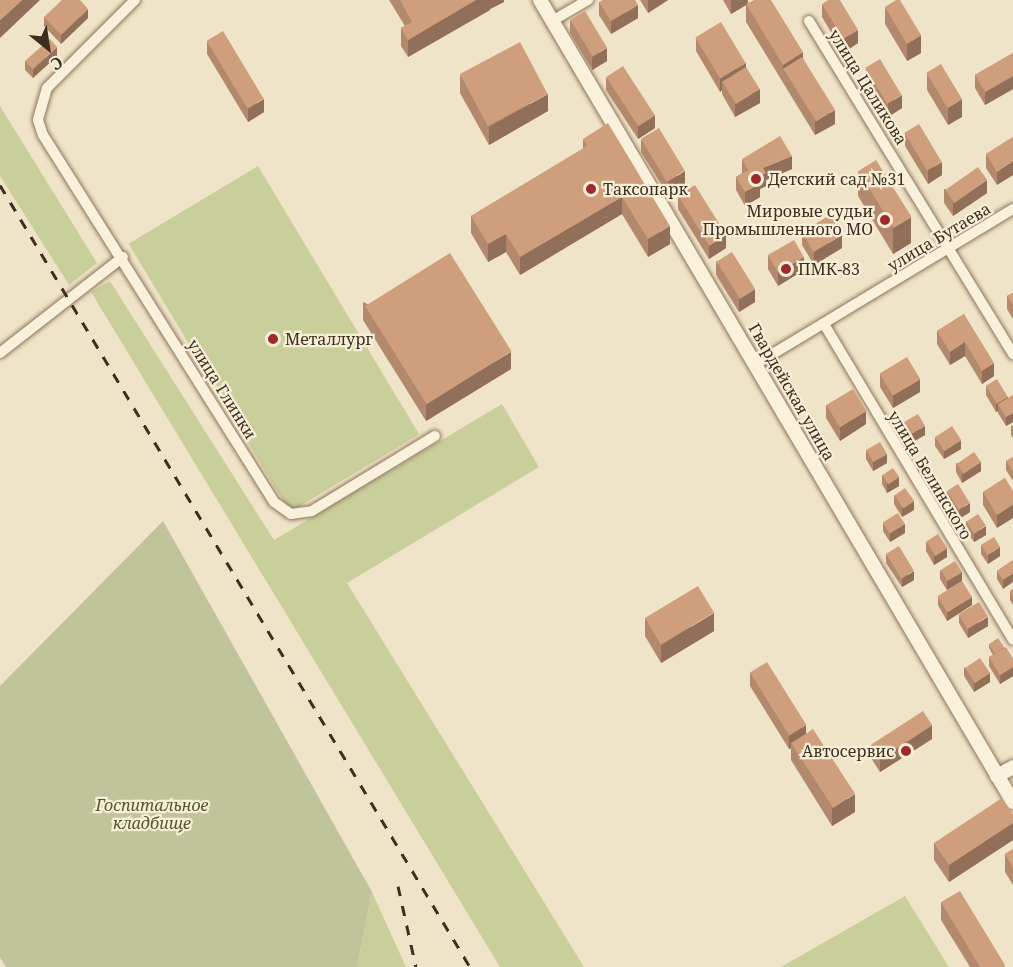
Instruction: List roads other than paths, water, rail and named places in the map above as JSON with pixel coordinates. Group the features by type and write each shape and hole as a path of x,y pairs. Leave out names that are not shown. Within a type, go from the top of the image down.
{"street":[{"name":"улица Глинки","path":"135,0 47,88 39,107 43,135 284,511 302,515 312,511 435,436"},
{"name":"Гвардейская улица","path":"540,0 1013,802"},
{"path":"552,21 588,0"},
{"name":"улица Цаликова","path":"809,21 951,248 1013,354"},
{"name":"улица Бутаева","path":"756,364 1013,209"},
{"path":"0,353 123,257"},
{"name":"улица Белинского","path":"824,324 1013,640"},
{"path":"997,777 1013,767"}],"railway":[{"path":"0,185 470,967"},
{"path":"398,886 416,967"}],"place":[{"name":"Детский сад №31","path":"756,179"},
{"name":"Таксопарк","path":"591,189"},
{"name":"Мировые судьи Промышленного МО","path":"885,220"},
{"name":"ПМК-83","path":"786,269"},
{"name":"Металлург","path":"273,339"},
{"name":"Автосервис","path":"906,751"}],"park label":[{"name":"Госпитальное кладбище","path":"152,814"}]}
